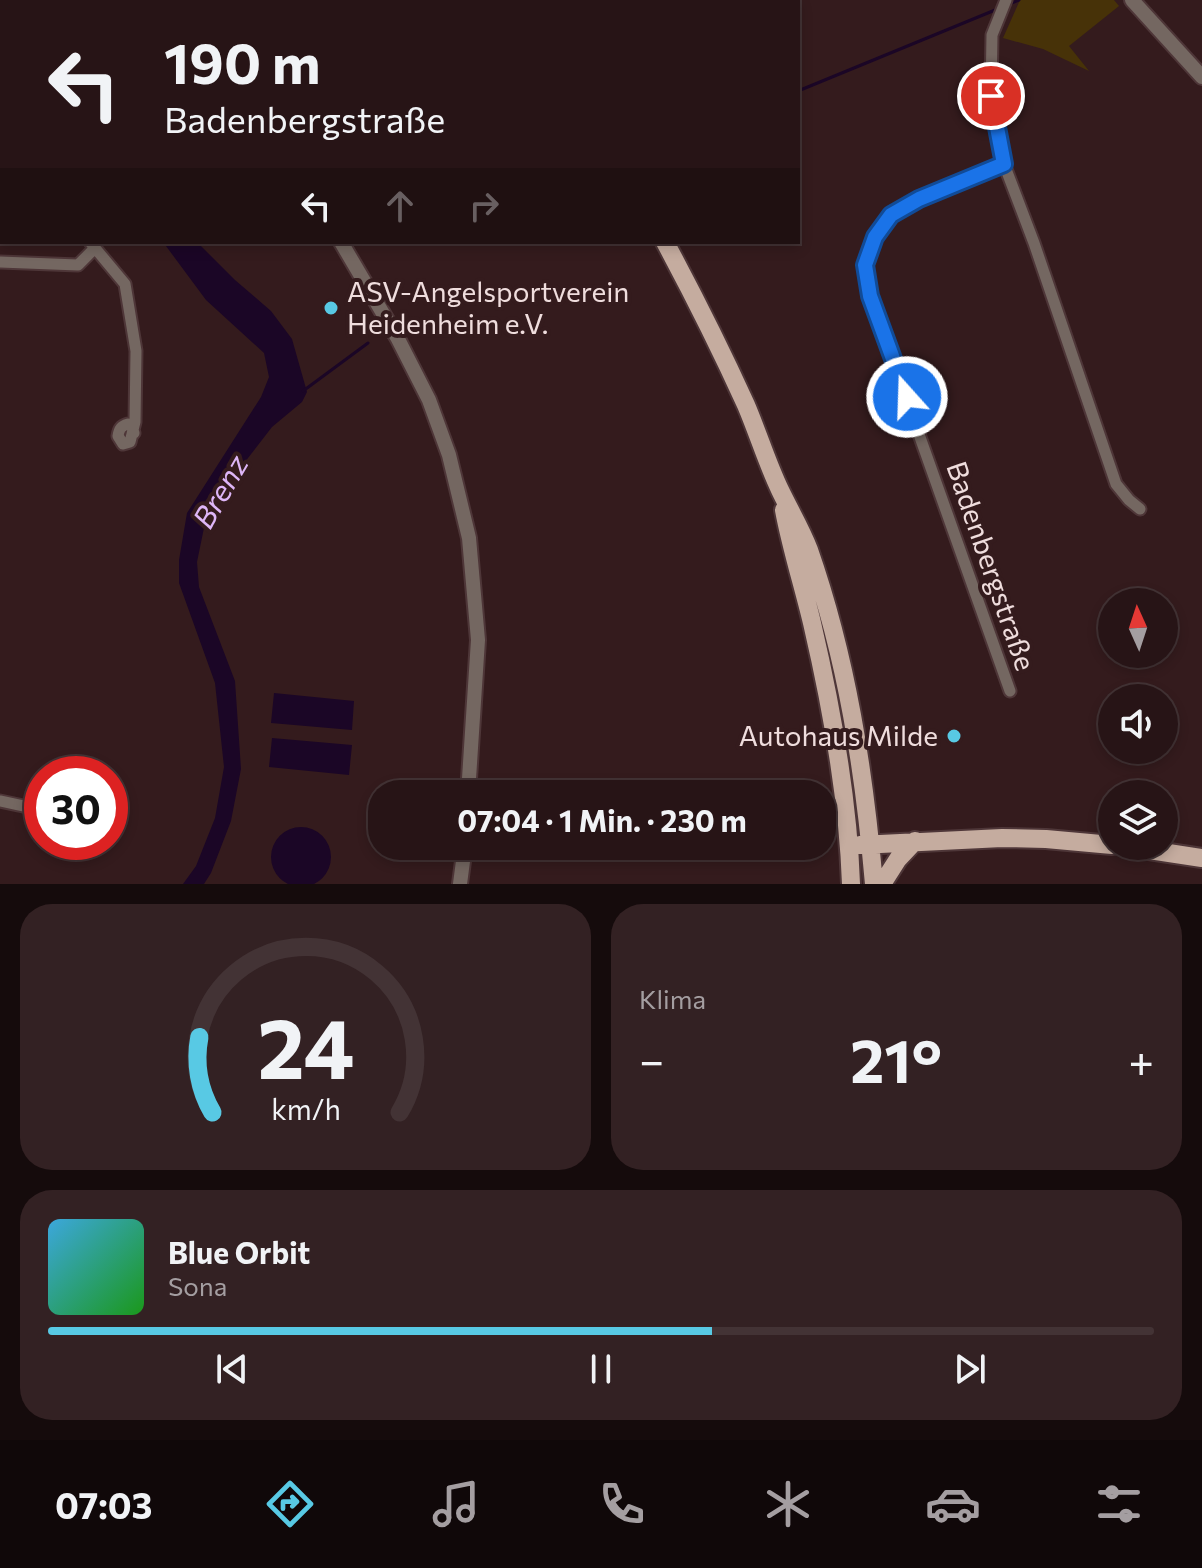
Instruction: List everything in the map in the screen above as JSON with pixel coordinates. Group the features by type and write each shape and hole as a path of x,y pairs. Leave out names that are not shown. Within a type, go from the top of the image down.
{"main road":[{"path":"666,244 726,361 809,551 843,667 862,768 874,884"},
{"path":"780,490 826,687 839,757 851,884"},
{"path":"849,845 1023,838 1098,844"},
{"path":"882,884 898,859 915,841"},
{"path":"1178,854 1202,858"}],"street":[{"path":"1006,0 992,35 991,96 1004,164 1116,484 1140,509"},
{"path":"1132,0 1202,77"},
{"name":"Badenbergstraße","path":"1004,164 919,199 891,215 875,237 865,265 870,296 1010,691"},
{"path":"342,244 398,339 429,400 449,455 469,538 478,640 469,780"},
{"path":"0,262 78,265 92,245 125,284 136,351 134,433"},
{"path":"0,801 24,806"},
{"path":"460,884 463,860"}],"shaded area":[{"path":"1020,0 1114,0 1119,6 1069,46 1089,71 1043,49 1003,38"}],"water":[{"name":"Brenz","path":"164,244 199,244 271,311 292,339 307,392 302,402 272,427 241,467 205,523 197,562 199,587 235,681 241,769 231,821 211,873 204,884 183,884 196,866 215,818 224,767 215,683 179,583 179,560 187,513 261,397 269,377 264,353 206,300"},
{"path":"274,693 354,701 352,730 271,723"},
{"path":"272,738 352,745 349,775 269,767"},
{"path":"290,829 312,829 329,846 329,868 313,884 289,884 273,868 273,846"}],"waterway":[{"path":"1007,5 1019,0"},
{"path":"800,90 1000,8"},
{"path":"303,391 368,343"}],"place":[{"name":"ASV-Angelsportverein Heidenheim e.V.","path":"331,308"},
{"name":"Autohaus Milde","path":"954,736"}],"route":[{"path":"907,397 870,296 865,265 875,237 891,215 919,199 1004,164 991,96"}]}
